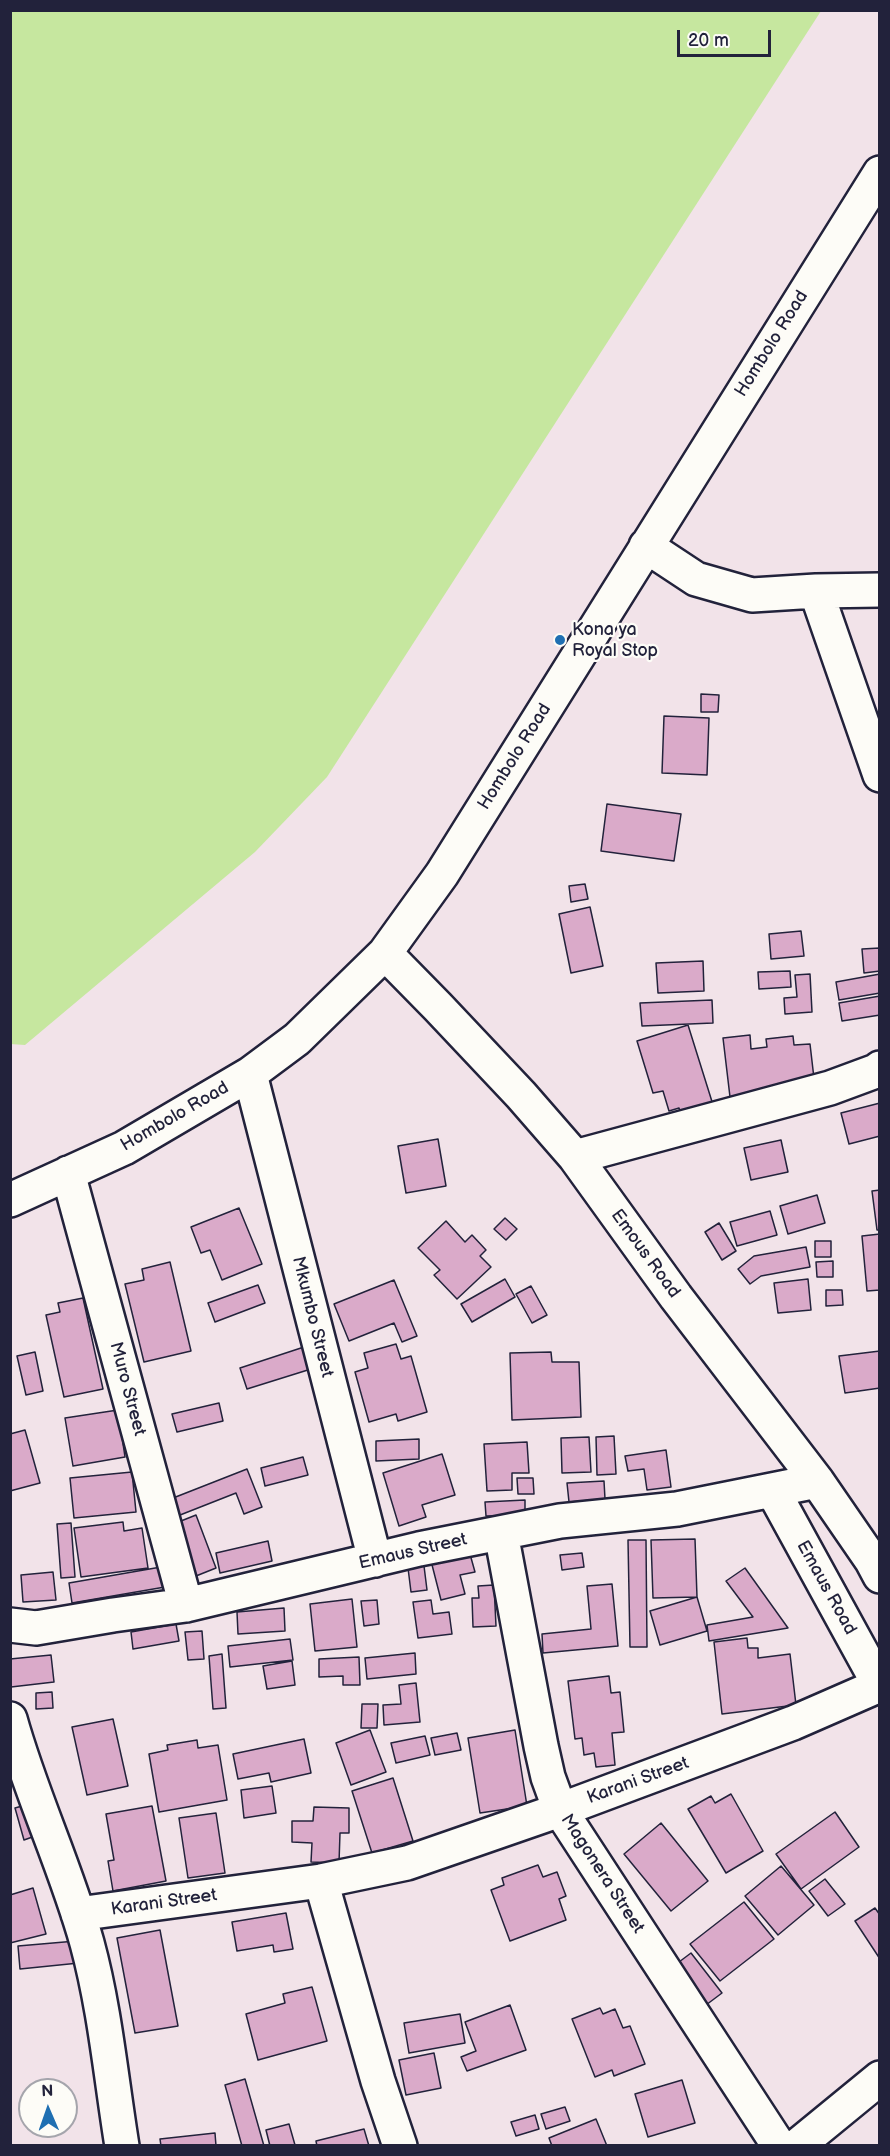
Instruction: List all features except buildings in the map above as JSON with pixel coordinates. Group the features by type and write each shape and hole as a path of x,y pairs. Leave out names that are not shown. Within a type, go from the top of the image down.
{"street":[{"name":"Hombolo Road","path":"10,1200 124,1148 250,1074 297,1039 385,953 442,874 879,173"},
{"path":"646,546 696,579 752,595 879,590"},
{"path":"816,591 879,775"},
{"name":"Emous Road","path":"385,953 521,1095 575,1157 676,1297 817,1481 877,1565"},
{"path":"575,1157 830,1088 879,1068"},
{"name":"Mkumbo Street","path":"250,1074 375,1560"},
{"name":"Muro Street","path":"68,1173 186,1605"},
{"name":"Emaus Street","path":"10,1625 36,1628 186,1605 375,1560 560,1521 677,1509 817,1481"},
{"name":"Emaus Road","path":"773,1491 879,1686"},
{"name":"Magonera Street","path":"501,1533 541,1746 548,1777 560,1810 779,2145"},
{"name":"Karani Street","path":"78,1914 321,1881 407,1863 560,1810 794,1723 879,1686"},
{"path":"10,1719 22,1764 78,1914 95,1973 122,2145"},
{"path":"321,1881 378,2081 400,2145"},
{"path":"797,2145 879,2078"}],"green space":[{"path":"10,11 821,11 327,777 255,852 25,1045 10,1044"}],"place":[{"name":"Kona ya Royal Stop","path":"560,640"}]}
